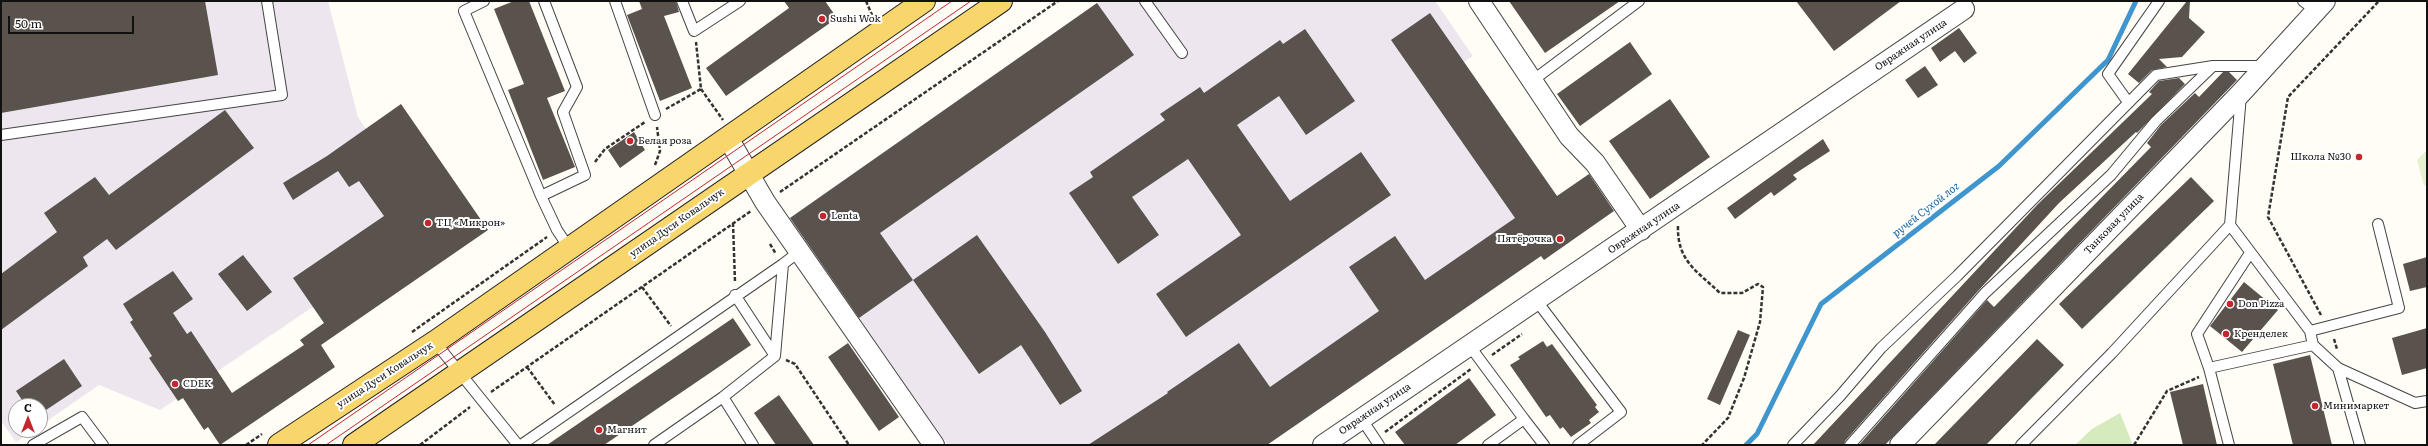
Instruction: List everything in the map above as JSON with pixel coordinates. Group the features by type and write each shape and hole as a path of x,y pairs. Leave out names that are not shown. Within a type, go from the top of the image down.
{"main road":[{"name":"улица Дуси Ковальчук","path":"279,445 435,342 569,248 726,129 924,1"},
{"name":"улица Дуси Ковальчук","path":"354,445 1001,1"}],"street":[{"path":"1479,1 1569,136 1595,163 1641,230"},
{"name":"Танковая улица","path":"1900,445 2241,93 2266,66 2315,4"},
{"name":"Овражная улица","path":"1323,445 1964,9"},
{"path":"726,129 765,202 934,445"}],"lane":[{"path":"1,135 282,95 268,1"},
{"path":"484,1 464,11 541,196 557,230 569,248"},
{"path":"541,196 585,175 563,112 577,87 544,1"},
{"path":"615,1 655,115"},
{"path":"682,1 694,31 740,1"},
{"path":"1145,1 1182,54"},
{"path":"1532,81 1640,1"},
{"path":"2128,102 2108,74 2159,1"},
{"path":"1850,445 1985,293 2111,175 2156,121 2213,66"},
{"path":"1793,445 1840,396 1881,348 1957,276 2156,75 2213,66 2266,66"},
{"path":"2021,445 2112,353 2230,224 2241,93"},
{"path":"2230,224 2250,253 2310,331 2313,345 2338,368 2415,403 2427,401"},
{"path":"2310,331 2399,308 2378,224"},
{"path":"435,342 520,445 800,251"},
{"path":"2229,445 2209,370 2197,334 2250,253"},
{"path":"654,445 723,397 775,356 783,264"},
{"path":"735,295 775,356"},
{"path":"1536,300 1620,412 1578,445"},
{"path":"1469,345 1544,445"},
{"path":"2209,370 2313,345"},
{"path":"2338,368 2360,445"},
{"path":"723,397 753,445"},
{"path":"33,445 82,418 103,445"},
{"path":"1361,418 1377,442"},
{"path":"1488,445 1524,419"}],"path":[{"path":"866,1 872,17"},
{"path":"420,445 482,398 642,286 1058,1"},
{"path":"2338,368 2337,345 2268,217 2288,97 2379,1"},
{"path":"694,31 701,89 726,129"},
{"path":"585,175 605,149 655,115 701,89"},
{"path":"653,170 660,150 655,115"},
{"path":"1678,204 1678,236 1683,257 1698,272 1720,293 1742,293 1758,284 1763,287 1760,322 1744,378 1728,418 1702,445"},
{"path":"733,223 735,295"},
{"path":"642,286 678,335"},
{"path":"1377,442 1482,362 1525,332"},
{"path":"775,356 795,364 849,445"},
{"path":"527,367 563,416"},
{"path":"2134,445 2167,391 2209,370"}],"shaded area":[{"path":"1,1 328,1 358,117 430,228 160,410 99,385 48,420 48,398 8,398 8,431 1,421"},
{"path":"1100,1 1435,1 1473,56 1464,62 1557,196 1522,256 1528,265 1267,445 948,445 788,219"},
{"path":"13,438 22,438 16,442"}],"green space":[{"path":"2427,150 2427,185 2424,186 2417,160"},
{"path":"2120,413 2132,443 2130,445 2075,445 2092,429"}],"building":[{"path":"1,1 205,1 218,75 1,113"},
{"path":"514,1 529,1 565,91 547,98 575,167 543,180 508,90 524,84 494,9"},
{"path":"639,1 676,1 679,12 664,16 692,88 660,101 627,15 642,9"},
{"path":"784,1 825,1 837,18 726,96 706,68 789,8"},
{"path":"1509,1 1620,1 1545,53"},
{"path":"1796,1 1901,1 1834,51"},
{"path":"2187,1 2190,1 2189,18 2205,32 2182,57 2159,59 2167,67 2152,70 2139,83 2128,74"},
{"path":"1097,3 1134,55 880,233 913,280 859,318 790,218"},
{"path":"1430,13 1557,196 1589,174 1614,211 1544,260 1541,256 1267,445 1088,445 1168,393 1167,392 1239,343 1270,387 1379,311 1349,267 1395,236 1425,280 1515,218 1391,40"},
{"path":"1959,28 1977,53 1964,63 1955,51 1940,62 1931,48"},
{"path":"1305,29 1355,101 1306,135 1279,96 1237,125 1290,201 1361,152 1391,195 1186,337 1156,294 1241,235 1188,159 1132,197 1159,235 1118,264 1069,193 1093,177 1090,172 1165,120 1160,114 1200,87 1204,93 1280,40 1283,44"},
{"path":"1630,42 1652,74 1580,126 1557,94"},
{"path":"1925,66 1938,85 1918,98 1905,80"},
{"path":"2223,72 2229,72 2237,80 1885,445 1859,445 1987,300 1994,307 2151,147 2147,143 2161,125 2195,93 2199,97"},
{"path":"2179,78 2185,84 2137,133 2136,132 2059,203 1978,291 1845,441 1844,445 1813,445 2038,204 2152,94 2149,92 2159,81"},
{"path":"1670,99 1710,157 1650,199 1609,141"},
{"name":"ТЦ «Микрон»","path":"401,104 488,230 321,345 335,367 220,445 208,427 204,430 183,398 178,401 149,358 152,356 130,322 133,320 123,304 173,271 193,299 173,313 187,334 191,331 232,393 304,345 300,340 324,323 293,278 384,216 359,181 349,187 338,171 293,200 283,183 327,156"},
{"path":"225,110 254,148 116,250 107,239 83,257 88,266 1,330 1,274 57,232 44,213 95,177 109,195"},
{"name":"Белая роза","path":"634,132 645,150 620,168 608,150"},
{"path":"1823,139 1830,151 1793,175 1797,179 1774,196 1771,192 1735,219 1727,208"},
{"path":"2191,177 2214,201 2082,329 2059,304"},
{"path":"977,235 1045,332 1082,391 1060,405 1021,345 979,374 913,280"},
{"path":"243,255 272,292 247,311 218,274"},
{"path":"2427,257 2427,287 2410,291 2403,264"},
{"path":"2244,282 2278,310 2242,352 2210,326"},
{"path":"733,318 751,345 604,445 547,445"},
{"path":"2427,328 2427,368 2402,375 2392,338"},
{"path":"1738,330 1750,335 1720,405 1707,399"},
{"path":"2037,339 2064,365 1986,445 1934,445"},
{"path":"1543,341 1547,347 1552,344 1597,405 1595,407 1599,412 1589,420 1591,423 1571,437 1563,427 1560,429 1550,415 1546,417 1510,365 1520,359 1518,357"},
{"path":"848,343 899,417 879,431 828,357"},
{"path":"2310,355 2332,445 2293,445 2273,364"},
{"path":"64,359 82,386 48,409 48,398 21,398 16,391"},
{"path":"1469,378 1496,415 1455,445 1405,445 1395,432"},
{"path":"2203,384 2217,445 2183,445 2170,392"},
{"path":"779,395 814,445 776,445 754,413"}],"waterway":[{"name":"ручей Сухой лог","path":"1746,445 1757,434 1821,304 1999,166 2108,60 2136,1"}],"tram line":[{"path":"308,445 952,1"},
{"path":"326,445 971,1"}],"place":[{"name":"Sushi Wok","path":"822,19"},
{"name":"Белая роза","path":"630,141"},
{"name":"Школа №30","path":"2359,157"},
{"name":"Lenta","path":"823,216"},
{"name":"ТЦ «Микрон»","path":"428,223"},
{"name":"Пятёрочка","path":"1560,239"},
{"name":"Don Pizza","path":"2230,304"},
{"name":"Кренделек","path":"2226,334"},
{"name":"CDEK","path":"175,384"},
{"name":"Минимаркет","path":"2315,406"},
{"name":"Магнит","path":"599,430"}]}
